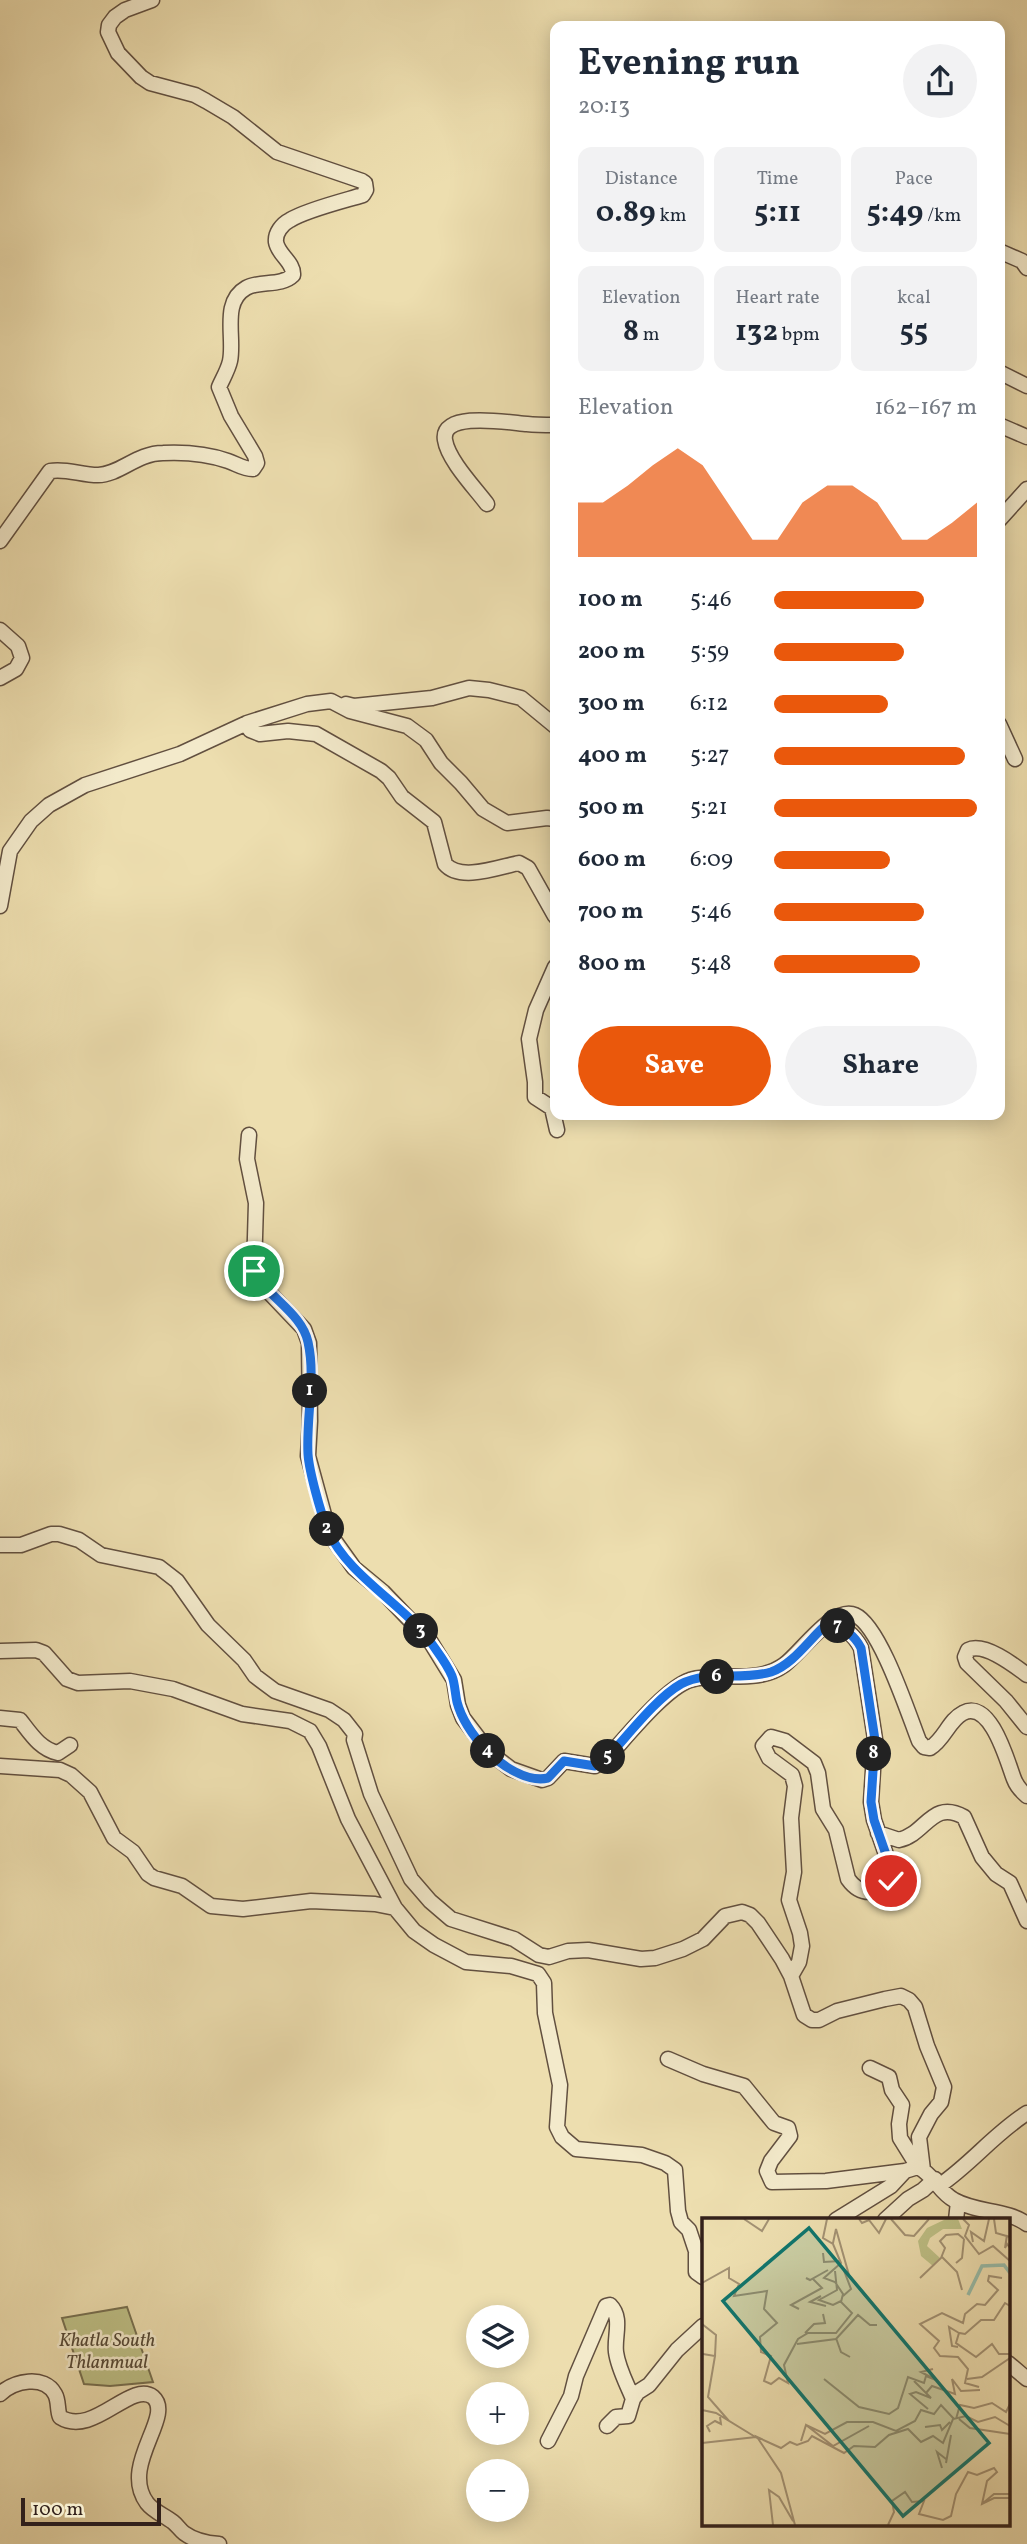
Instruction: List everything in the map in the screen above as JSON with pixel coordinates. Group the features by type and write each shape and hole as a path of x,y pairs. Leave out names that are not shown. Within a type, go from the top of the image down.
{"street":[{"path":"0,541 50,471 58,469 100,475 145,456 162,453 215,457 245,469 253,469 257,463 255,456 231,416 219,387 230,361 231,310 236,297 250,285 288,280 293,275 291,265 277,246 276,237 289,220 363,195 366,190 362,181 277,152 233,117 195,95 160,86 141,77 118,53 108,32 109,24 125,10 152,0"},
{"path":"1005,254 1023,261 1027,268"},
{"path":"1005,375 1027,386"},
{"path":"487,504 453,457 444,437 446,431 451,425 480,420 550,425"},
{"path":"1005,428 1027,437"},
{"path":"1005,435 1027,437"},
{"path":"1005,514 1022,498 1027,489"},
{"path":"0,630 18,646 22,658 16,669 0,678"},
{"path":"0,906 10,851 31,821 49,805 85,785 180,754 247,723 294,706 331,701 354,706 432,698 469,688 521,698 550,722"},
{"path":"331,701 351,712 407,726 420,733 441,763 492,817 507,823 550,818"},
{"path":"247,723 250,730 260,734 295,731 316,734 365,761 390,778 401,797 434,822 445,864 449,869 466,872 523,864 550,907"},
{"path":"1005,737 1015,759"},
{"path":"550,978 536,1010 528,1045 534,1071 535,1097 550,1107"},
{"path":"555,1120 557,1130"},
{"path":"248,1135 247,1159 256,1203 254,1271 263,1286 304,1329 309,1343 308,1456 329,1533 354,1568 383,1592 430,1641 454,1679 458,1705 469,1729 499,1762 542,1780 548,1778 564,1761 595,1766 605,1760 664,1698 679,1686 691,1680 741,1677 773,1671 783,1666 828,1623 848,1613 856,1615 869,1626 924,1747 936,1745 965,1711 974,1711 981,1715 1002,1743 1015,1780 1027,1796"},
{"path":"0,1545 21,1545 51,1534 59,1534 79,1540 101,1555 146,1563 169,1573 208,1625 244,1660 255,1676 275,1691 329,1710 344,1720 355,1734 354,1740 371,1794 411,1879 450,1919 514,1938 539,1955 549,1957 568,1951 589,1950 642,1959 656,1958 684,1949 703,1939 725,1916 742,1912 758,1923 791,1976 804,2015 812,2020 819,2020 860,2004 901,1996 915,2007 944,2087 941,2102 919,2137 915,2169 839,2218"},
{"path":"791,1976 799,1962 802,1946 789,1900 794,1872 791,1818 795,1786 792,1775 764,1752 765,1741 771,1737 785,1741 814,1763 823,1809 836,1830 848,1880 853,1886 864,1893 874,1892 885,1888 891,1881 890,1866 878,1833 871,1802 874,1728 861,1648 856,1638 844,1629 828,1623"},
{"path":"1027,1675 987,1650 974,1647 968,1650 965,1657 967,1664 1006,1700 1027,1727"},
{"path":"0,1651 36,1650 44,1653 67,1679 78,1683 130,1681 173,1689 242,1714 289,1721 310,1731 319,1746 348,1819 395,1908 414,1931 466,1962 511,1966 533,1972 542,1978 550,2046 561,2092 557,2127 562,2137 576,2149 642,2155 665,2163 675,2170 678,2211 681,2222 689,2230 696,2251 696,2272 702,2276"},
{"path":"0,1718 20,1720 34,1739 48,1751 58,1753 70,1745"},
{"path":"0,1766 60,1770 71,1774 90,1791 114,1838 134,1852 148,1874 182,1885 211,1906 243,1909 284,1903 339,1901 395,1908"},
{"path":"878,1833 899,1840 914,1834 940,1813 948,1810 964,1816 982,1857 996,1874 1010,1883 1027,1921"},
{"path":"668,2059 703,2074 744,2086 774,2123 788,2128 789,2136 767,2171 772,2182 826,2181 915,2169"},
{"path":"870,2068 888,2077 892,2090 902,2105 900,2138 915,2169 937,2182 958,2202 971,2208 1012,2217 1027,2224"},
{"path":"887,2218 908,2199 969,2164 1027,2113"},
{"path":"956,2218 958,2202"},
{"path":"548,2441 571,2396 576,2376 606,2306 611,2305 616,2310 617,2359 633,2399"},
{"path":"607,2426 616,2417 628,2416 638,2392 649,2385 677,2350 702,2327"},
{"path":"1010,2365 1027,2379"},
{"path":"0,2393 19,2382 43,2384 55,2394 60,2417 79,2422 103,2413 138,2394 146,2393 151,2396 160,2411 142,2458 140,2486 145,2500 153,2510 175,2523 182,2532 192,2538 219,2544"}],"green space":[{"name":"Khatla South Thlanmual","path":"127,2307 153,2382 110,2386 84,2384 62,2318"}],"route":[{"path":"254,1271 263,1286 304,1329 309,1343 308,1456 329,1533 354,1568 383,1592 430,1641 454,1679 458,1705 469,1729 499,1762 534,1779 542,1780 548,1778 564,1761 595,1766 605,1760 664,1698 679,1686 691,1680 741,1677 773,1671 783,1666 828,1623 835,1625 856,1638 861,1648 875,1740 871,1802 874,1820 890,1866 891,1881"}]}
